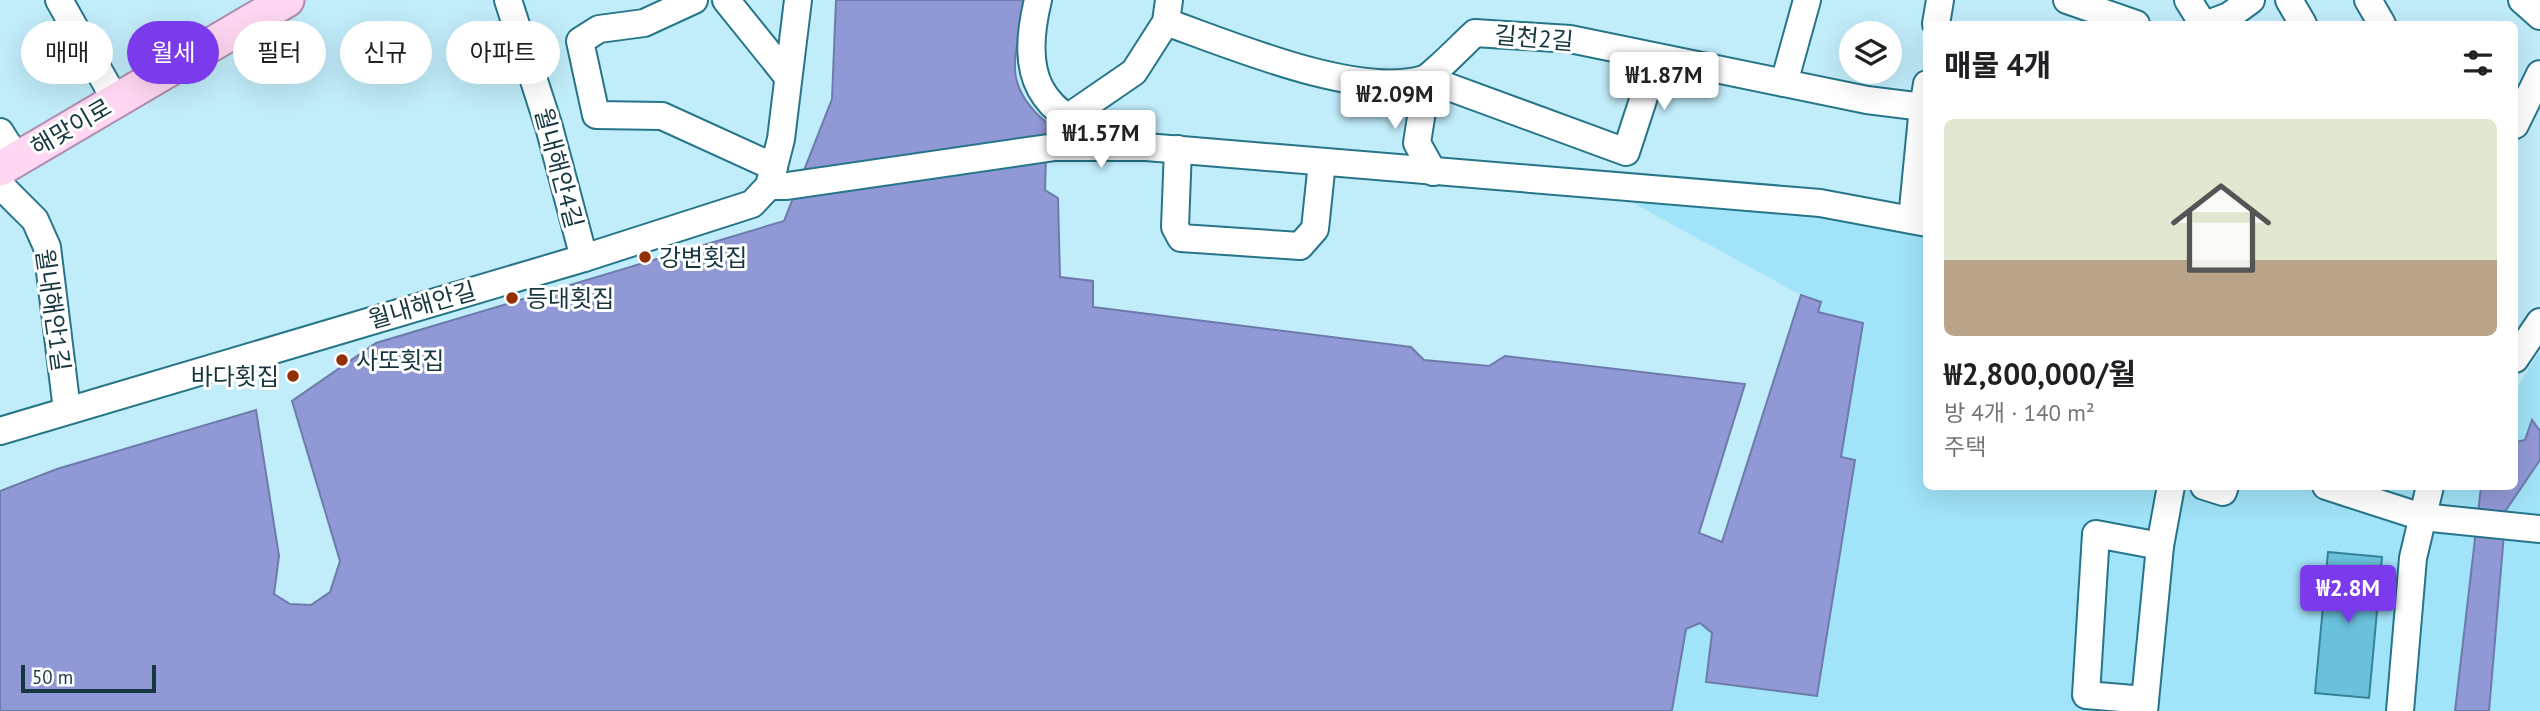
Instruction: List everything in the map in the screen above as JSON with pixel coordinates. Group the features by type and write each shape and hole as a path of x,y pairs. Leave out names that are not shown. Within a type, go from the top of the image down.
{"main road":[{"name":"해맞이로","path":"4,161 116,101 288,0"}],"street":[{"path":"59,0 116,101"},
{"name":"월내해안4길","path":"508,0 549,127 584,258"},
{"path":"694,0 644,23 598,29 580,41 596,115 662,116 777,180 1055,147 1146,147 1821,203 1910,219"},
{"path":"726,0 788,77"},
{"path":"777,180 798,0"},
{"path":"1038,0 1031,68 1042,95 1084,130 1113,141 1146,147"},
{"path":"1783,83 1807,0"},
{"path":"1936,21 1940,0"},
{"path":"2067,0 2127,21"},
{"path":"2188,0 2204,21"},
{"path":"2215,21 2229,16 2251,0"},
{"path":"2289,0 2301,21"},
{"path":"2368,0 2380,21"},
{"path":"2522,0 2540,16"},
{"path":"1067,118 1134,72 1168,11 1303,70 1377,83 1427,79 1626,152 1657,57"},
{"name":"길천2길","path":"1427,79 1475,33 1570,39 1783,83 1923,99"},
{"path":"1427,79 1417,143 1433,172"},
{"path":"2518,120 2536,92"},
{"name":"길천2길","path":"1910,219 1923,122"},
{"path":"1178,149 1175,227 1181,238 1300,246 1315,229 1322,162"},
{"name":"월내해안1길","path":"4,161 36,220 47,247 67,410"},
{"name":"월내해안길","path":"0,431 584,258 752,204 777,180"},
{"path":"2518,355 2540,323"},
{"path":"2160,546 2096,534 2087,695 2145,706 2160,546 2170,490"},
{"path":"2338,490 2422,517 2535,528"},
{"path":"2400,711 2413,558 2429,490"}],"shaded area":[{"path":"836,0 1027,0 1016,52 1017,81 1032,108 1047,123 1045,190 1058,198 1060,277 1093,281 1093,307 1411,347 1424,360 1489,366 1505,356 1745,384 1699,533 1722,542 1801,295 1821,302 1818,312 1863,323 1841,457 1855,460 1817,696 1706,682 1712,633 1700,623 1686,629 1672,710 1669,711 0,711 0,491 57,469 256,410 279,556 274,594 290,604 311,605 330,592 340,561 292,401 376,343 784,221 832,99"},
{"path":"1633,203 1870,218 1923,234 1923,490 2481,490 2455,711 1669,711 1672,710 1686,629 1700,623 1713,633 1855,460 1841,458 1863,324 1818,312 1820,302 1801,295"},
{"path":"2540,351 2540,431 2532,420 2525,440 2518,442 2518,386"},
{"path":"2532,420 2540,431 2540,460 2506,510 2489,711 2455,711 2481,490 2518,490 2518,442 2525,440"},
{"path":"2540,460 2540,711 2489,711 2506,510"}],"building":[{"path":"2328,552 2382,557 2369,698 2315,693"}],"place":[{"name":"강변횟집","path":"645,257"},
{"name":"등대횟집","path":"512,298"},
{"name":"사또횟집","path":"342,360"},
{"name":"바다횟집","path":"293,376"}]}
